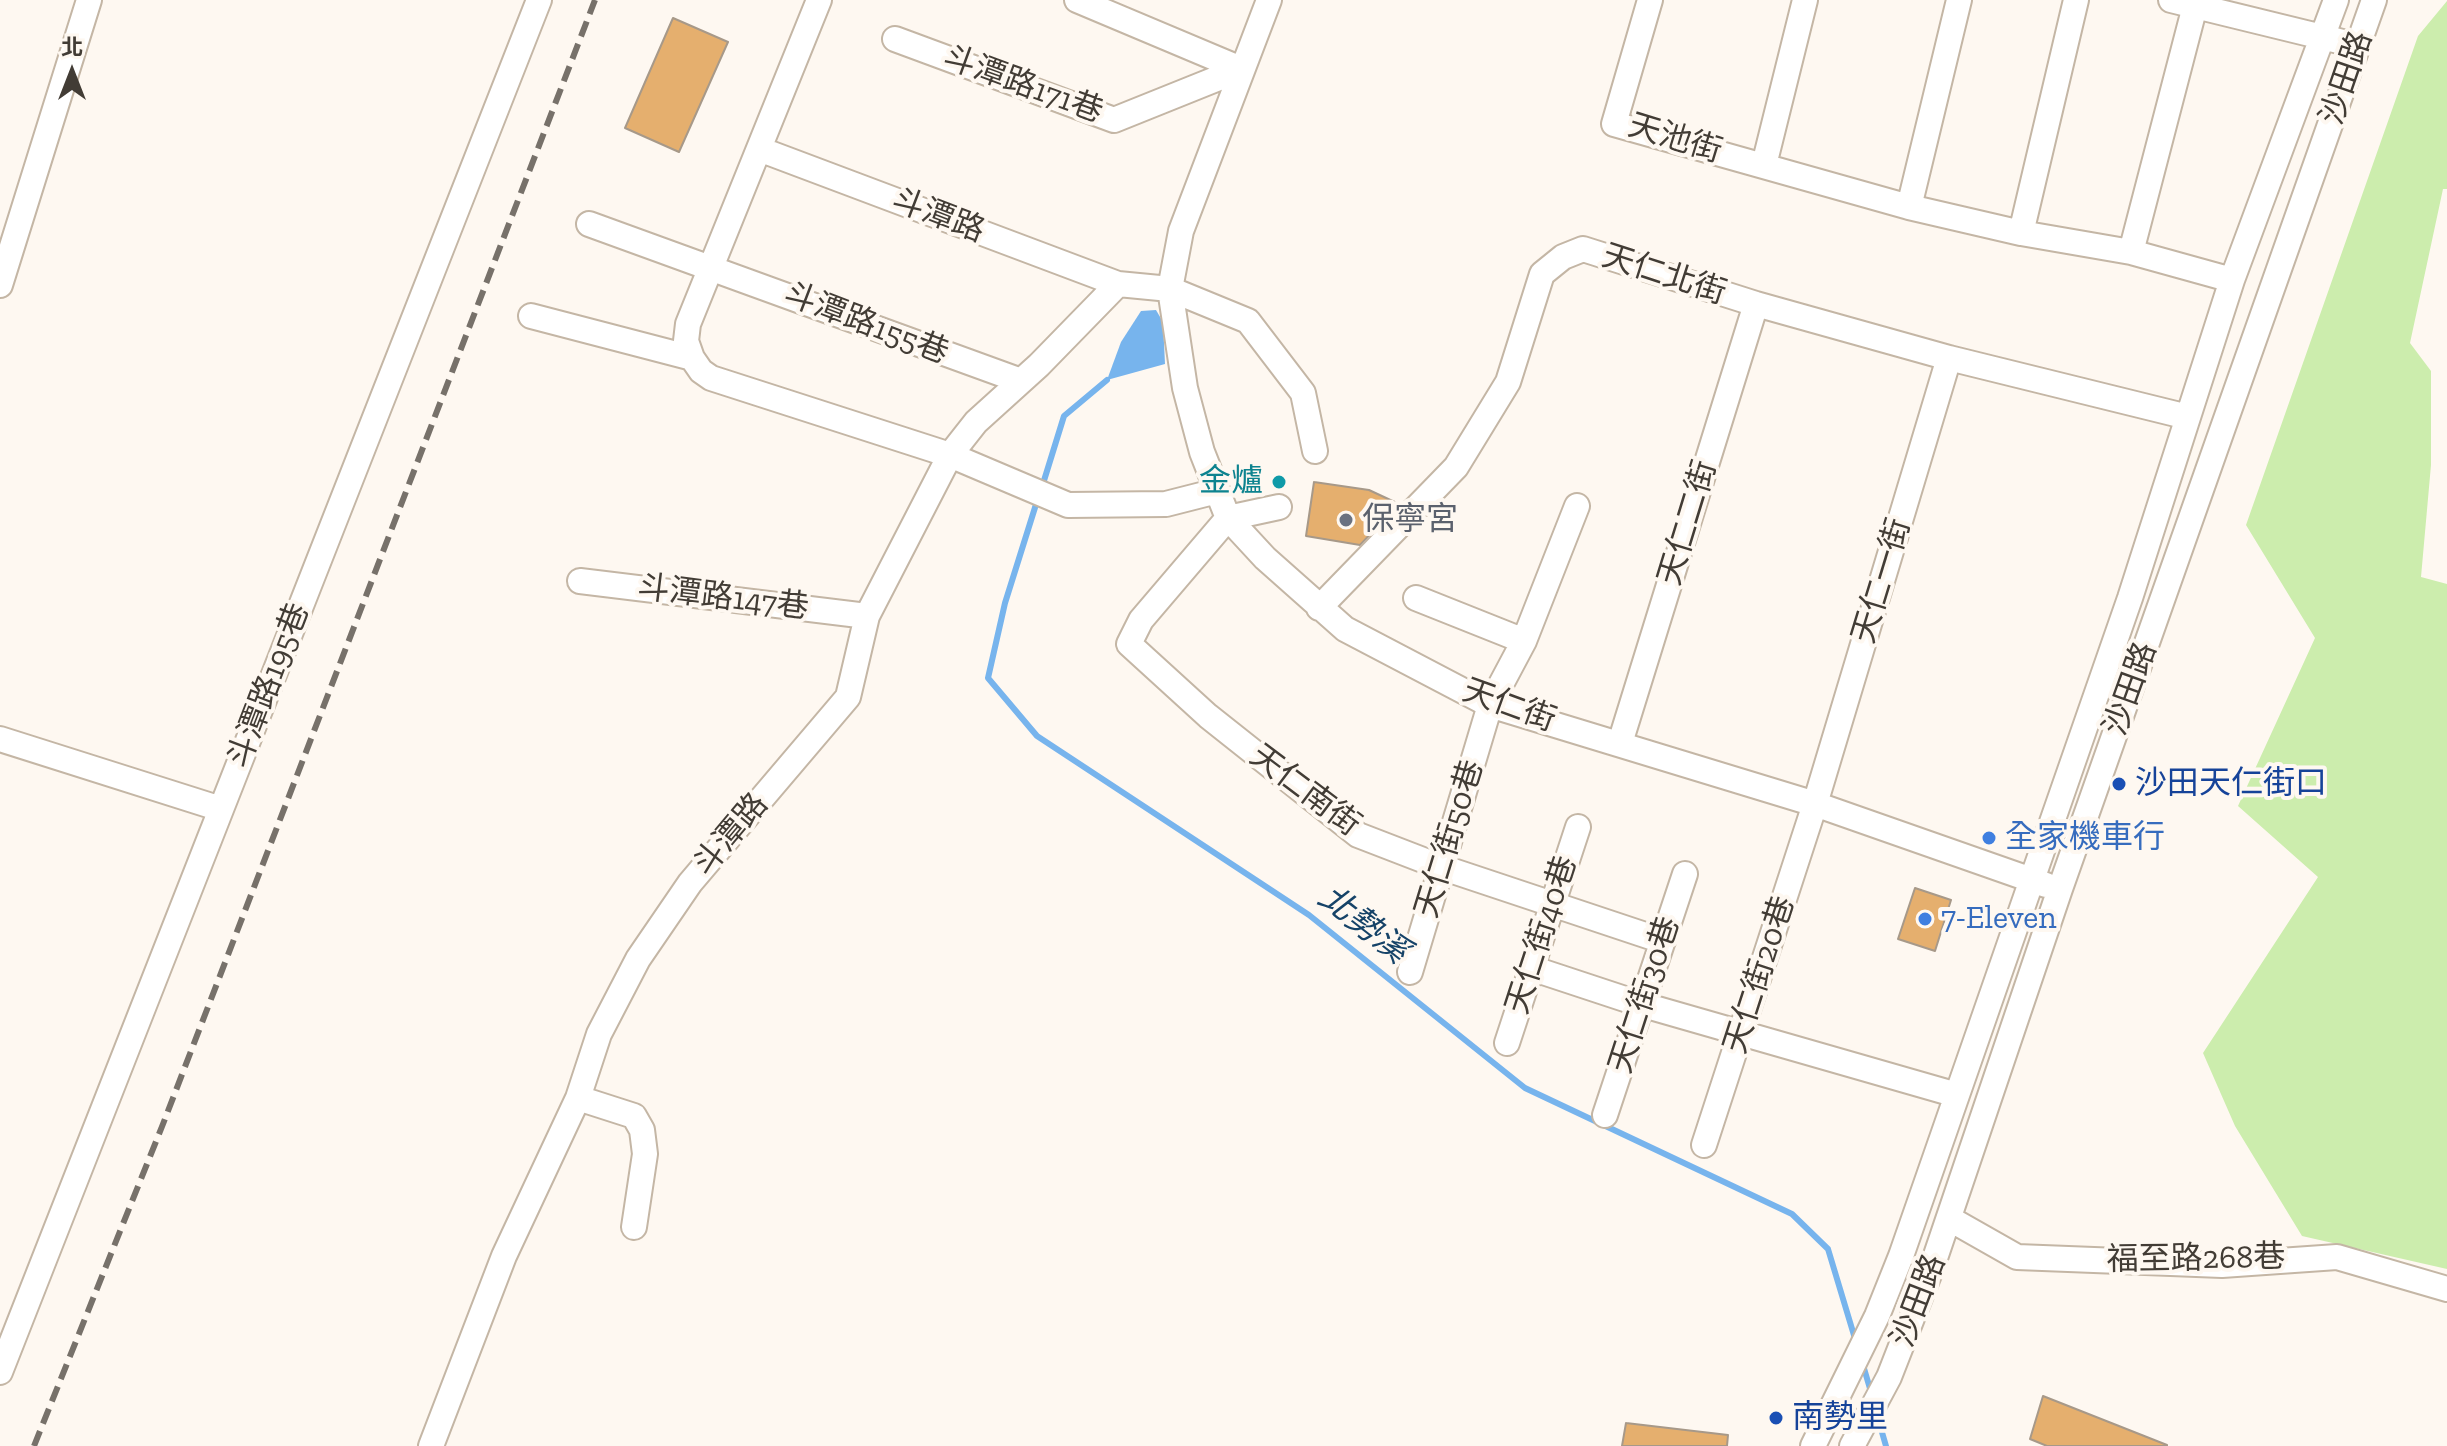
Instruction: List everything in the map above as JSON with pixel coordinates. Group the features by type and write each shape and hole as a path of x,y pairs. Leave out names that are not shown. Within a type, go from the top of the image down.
{"street":[{"path":"0,285 89,0"},
{"name":"斗潭路195巷","path":"0,1372 539,0"},
{"path":"819,0 688,324 686,341 692,358 711,378 950,455 1068,505 1166,504 1217,491"},
{"path":"1077,0 1241,69"},
{"path":"1170,289 1181,231 1269,0"},
{"name":"天池街","path":"1650,0 1614,124 1909,207 2021,233 2131,252 2232,280"},
{"name":"天池街","path":"1764,165 1805,0"},
{"path":"1909,207 1959,0"},
{"path":"2021,233 2076,0"},
{"name":"沙田路","path":"1813,1446 1901,1256 2032,881 2232,280 2336,0"},
{"name":"沙田路","path":"1852,1446 1889,1377 1950,1219 2060,889 2374,0"},
{"path":"2131,252 2183,3 2359,46"},
{"name":"斗潭路171巷","path":"895,39 1114,120 1241,69"},
{"name":"斗潭路","path":"759,149 1118,284 1170,289 1248,321 1303,393 1315,451"},
{"name":"斗潭路155巷","path":"589,224 712,266 1021,381"},
{"name":"天仁北街","path":"1319,608 1456,467 1508,382 1542,274 1563,257 1583,249 1756,304 1949,358 2188,417"},
{"name":"斗潭路","path":"431,1446 504,1256 578,1098 599,1034 638,959 690,883 848,697 867,616 950,455 976,422 1118,284"},
{"name":"天仁街","path":"1170,289 1185,388 1228,518 1319,608 1345,629 1490,705 1815,804 2060,889"},
{"name":"天仁二街","path":"1620,743 1756,304"},
{"path":"531,316 692,358"},
{"name":"天仁一街","path":"1815,804 1949,358"},
{"name":"天仁街50巷","path":"1410,972 1490,705 1524,641 1577,506"},
{"path":"1228,518 1279,507"},
{"name":"天仁南街","path":"1228,518 1141,620 1129,644 1208,716 1358,835 1441,867 1663,941"},
{"name":"斗潭路147巷","path":"580,581 867,616"},
{"path":"1416,598 1524,641"},
{"path":"0,739 221,809"},
{"name":"天仁街20巷","path":"1704,1145 1815,804"},
{"name":"天仁街40巷","path":"1507,1043 1578,827"},
{"name":"天仁街30巷","path":"1605,1115 1685,874"},
{"path":"1531,968 1640,1004 1957,1095"},
{"path":"578,1098 634,1116 642,1130 645,1154 634,1227"},
{"name":"福至路268巷","path":"1950,1219 2017,1257 2222,1265 2337,1257 2447,1289"}],"green space":[{"path":"2447,1 2447,189 2443,189 2410,343 2431,371 2431,465 2421,577 2447,584 2447,1269 2302,1236 2235,1126 2203,1053 2318,877 2238,806 2315,638 2246,525 2418,36"}],"water":[{"path":"1156,310 1163,322 1165,364 1107,380 1121,342 1141,311"}],"building":[{"path":"673,18 728,42 679,152 625,128"},
{"name":"保寧宮","path":"1314,482 1369,490 1399,504 1360,545 1306,536"},
{"name":"7-Eleven","path":"1915,888 1951,900 1935,951 1898,939"},
{"path":"2043,1396 2167,1446 2047,1446 2030,1439"},
{"path":"1626,1423 1728,1435 1727,1446 1622,1446"}],"waterway":[{"name":"北勢溪","path":"1042,487 1064,416 1107,380"},
{"name":"北勢溪","path":"1038,498 1005,603 988,678 1037,736 1309,915 1525,1088 1792,1214 1828,1249 1856,1342"},
{"name":"北勢溪","path":"1863,1365 1871,1392"},
{"name":"北勢溪","path":"1877,1415 1886,1446"}],"railway":[{"path":"34,1446 163,1124 595,0"}],"place":[{"name":"金爐","path":"1279,482"},
{"name":"保寧宮","path":"1346,520"},
{"name":"沙田天仁街口","path":"2119,784"},
{"name":"全家機車行","path":"1989,838"},
{"name":"7-Eleven","path":"1925,919"},
{"name":"南勢里","path":"1776,1418"}]}
